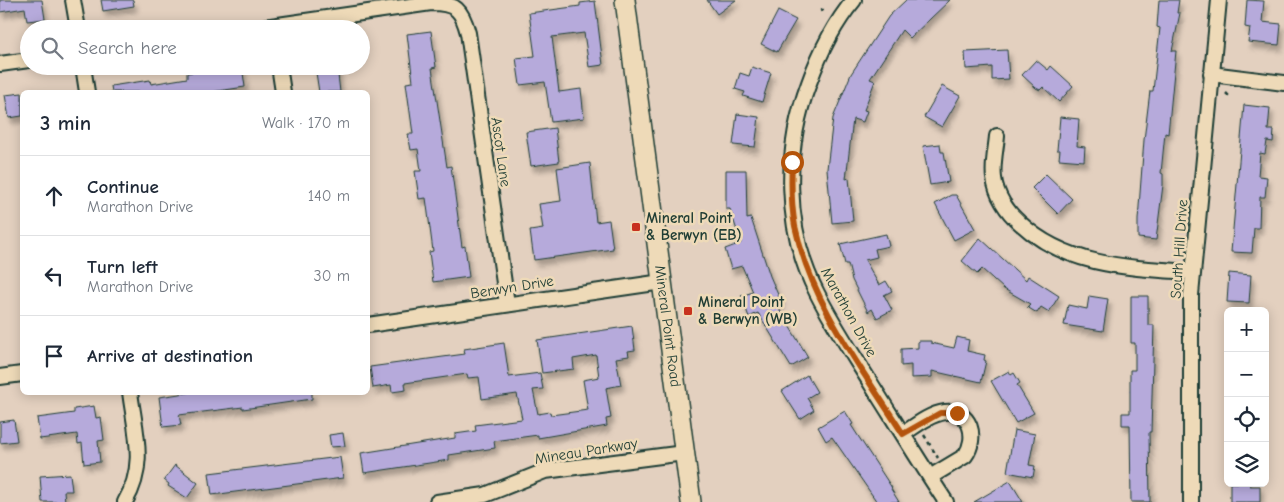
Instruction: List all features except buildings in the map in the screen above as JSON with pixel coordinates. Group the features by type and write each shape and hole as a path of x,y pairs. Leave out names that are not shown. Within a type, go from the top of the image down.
{"main road":[{"name":"Mineral Point Road","path":"625,0 691,502"}],"street":[{"path":"73,0 76,20"},
{"name":"South Hill Drive","path":"1191,502 1193,272 1219,0"},
{"name":"Marathon Drive","path":"847,2 819,56 802,102 795,130 791,194 795,226 805,264 816,292 946,502"},
{"name":"Ascot Lane","path":"319,20 431,3 444,3 456,8 463,16 468,33 507,304"},
{"path":"0,64 20,61"},
{"path":"1211,74 1284,83"},
{"path":"84,75 87,90"},
{"path":"280,75 283,90"},
{"path":"997,136 994,178 1000,198 1013,217 1044,242 1064,253 1086,260 1193,272"},
{"name":"Berwyn Drive","path":"370,325 662,282"},
{"path":"0,377 20,374"},
{"path":"125,502 134,486 139,452 130,395"},
{"path":"903,434 925,420 946,412 961,415 969,423 972,438 965,456 930,477"},
{"name":"Mineau Parkway","path":"437,502 485,495 545,472 684,453"}],"path":[{"path":"820,10 826,9"},
{"path":"922,432 940,461"}],"place":[{"name":"Mineral Point & Berwyn (EB)","path":"636,227"},
{"name":"Mineral Point & Berwyn (WB)","path":"688,311"}],"route":[{"path":"792,162 791,194 795,226 805,264 816,292 903,434 940,413 957,413"}]}
